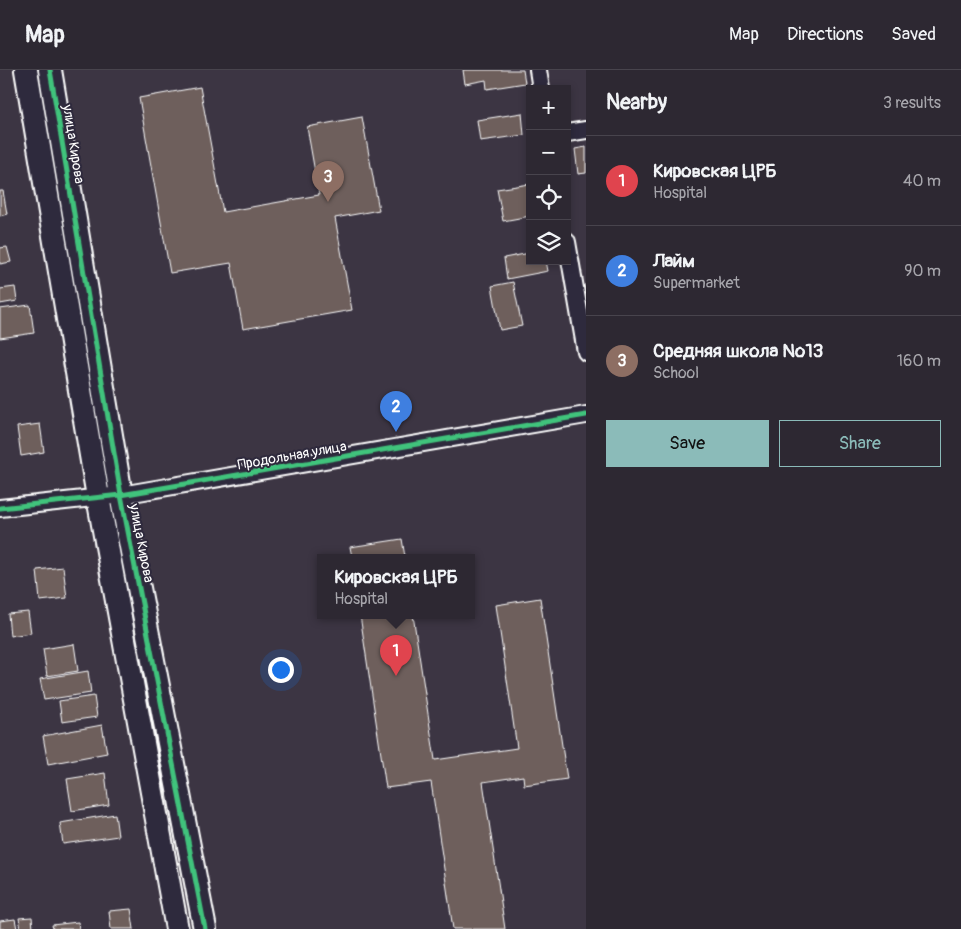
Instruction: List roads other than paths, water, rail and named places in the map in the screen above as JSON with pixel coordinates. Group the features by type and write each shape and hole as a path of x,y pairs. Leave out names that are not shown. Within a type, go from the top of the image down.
{"street":[{"path":"26,70 98,497 178,929"},
{"name":"улица Кирова","path":"50,70 121,496 205,929"},
{"path":"538,70 540,85"},
{"path":"571,132 586,130"},
{"path":"571,265 586,352"},
{"name":"Продольная улица","path":"0,508 121,496 586,415"}],"place":[{"name":"Средняя школа №13","path":"328,202"},
{"name":"Лайм","path":"396,432"},
{"name":"Кировская ЦРБ","path":"396,676"}]}
